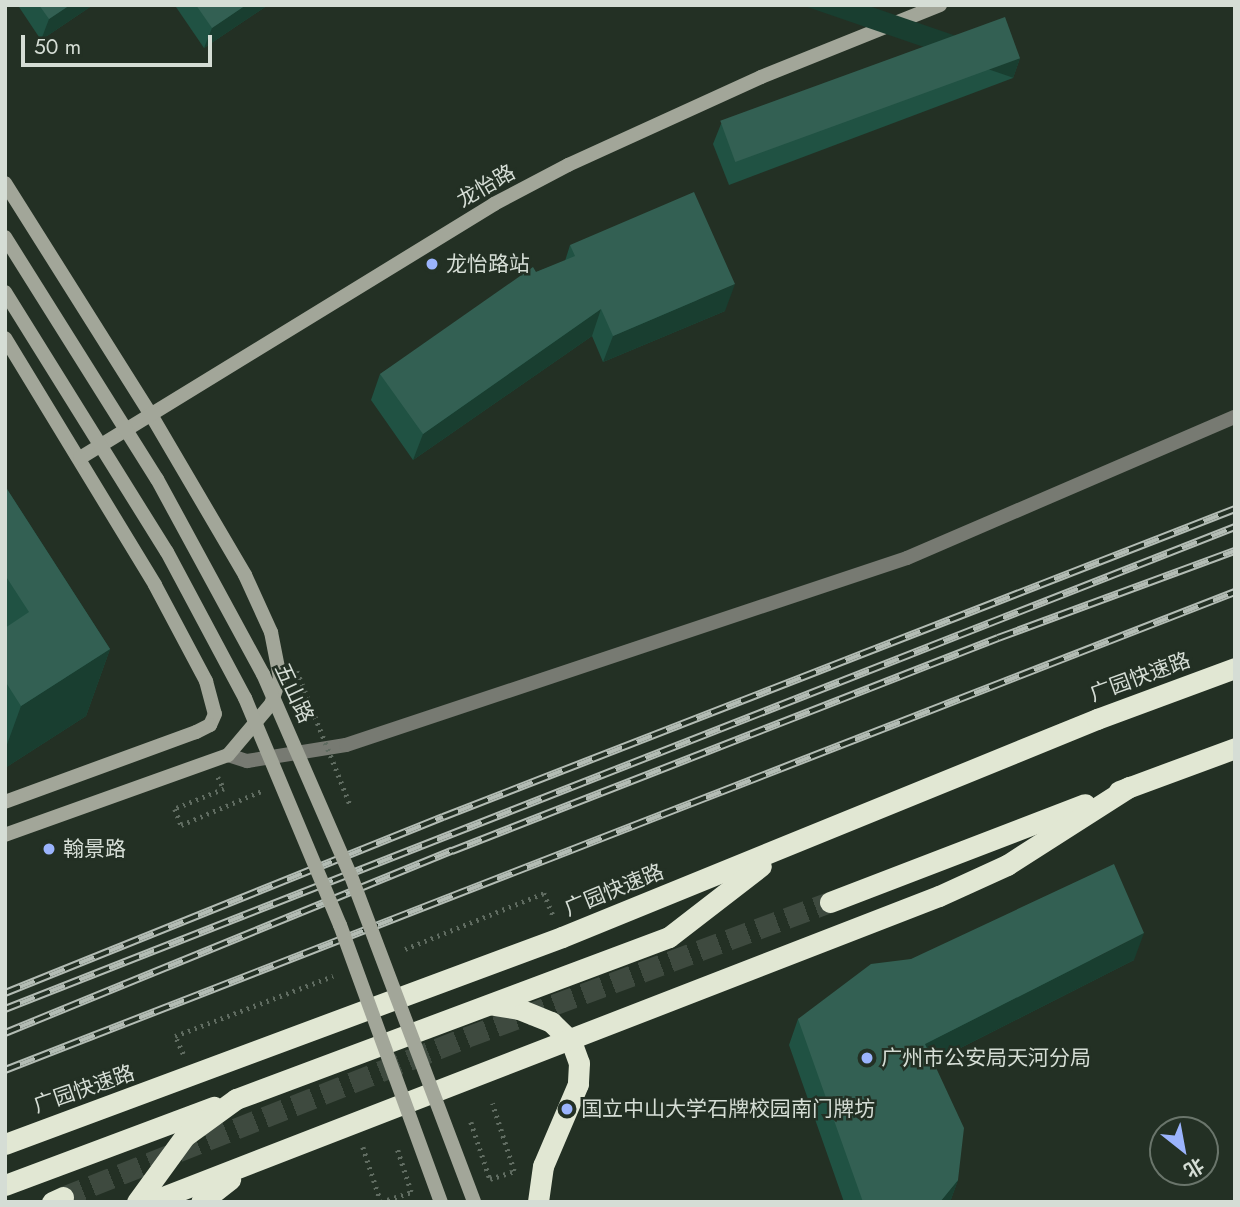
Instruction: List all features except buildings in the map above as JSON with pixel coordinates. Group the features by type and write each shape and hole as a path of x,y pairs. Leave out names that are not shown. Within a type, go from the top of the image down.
{"highway":[{"name":"广园快速路","path":"5,1144 782,850 1097,719 1235,668"},
{"path":"830,902 1235,748"},
{"path":"150,1202 571,1041 950,891 1007,865 1129,787"},
{"path":"5,1185 669,937 782,850"},
{"path":"490,1005 519,1009 551,1021 571,1041 579,1063 578,1084 543,1166 538,1202"},
{"path":"137,1202 185,1136 236,1099"},
{"path":"201,1202 249,1165"}],"street":[{"name":"龙怡路","path":"80,458 494,204 568,165 761,77 940,5"},
{"path":"5,183 150,413 245,575 271,632 279,678 271,704 228,755 5,835"},
{"name":"五山路","path":"5,237 157,480 263,674 351,876 474,1202"},
{"path":"5,292 167,552 245,698 340,925 441,1202"},
{"path":"5,338 80,458 206,681 215,703 210,725 5,802"}],"lane":[{"path":"228,755 247,761 346,745 907,558 1235,417"}],"path":[{"path":"297,671 349,804"},
{"path":"224,789 175,809 181,825 264,789"},
{"path":"405,949 544,893"},
{"path":"175,1036 332,976"},
{"path":"471,1122 490,1179 514,1171 492,1103"},
{"path":"363,1147 381,1202 411,1192 397,1149"}],"tunnel":[{"path":"63,1197 467,1037 830,902"}],"railway":[{"path":"5,993 443,817 1235,509"},
{"path":"5,1009 1235,527"},
{"path":"5,1033 452,851 998,638 1235,551"},
{"path":"5,1070 1235,592"}],"place":[{"name":"龙怡路站","path":"432,264"},
{"name":"翰景路","path":"49,849"},
{"name":"广州市公安局天河分局","path":"867,1058"},
{"name":"国立中山大学石牌校园南门牌坊","path":"567,1109"}]}
